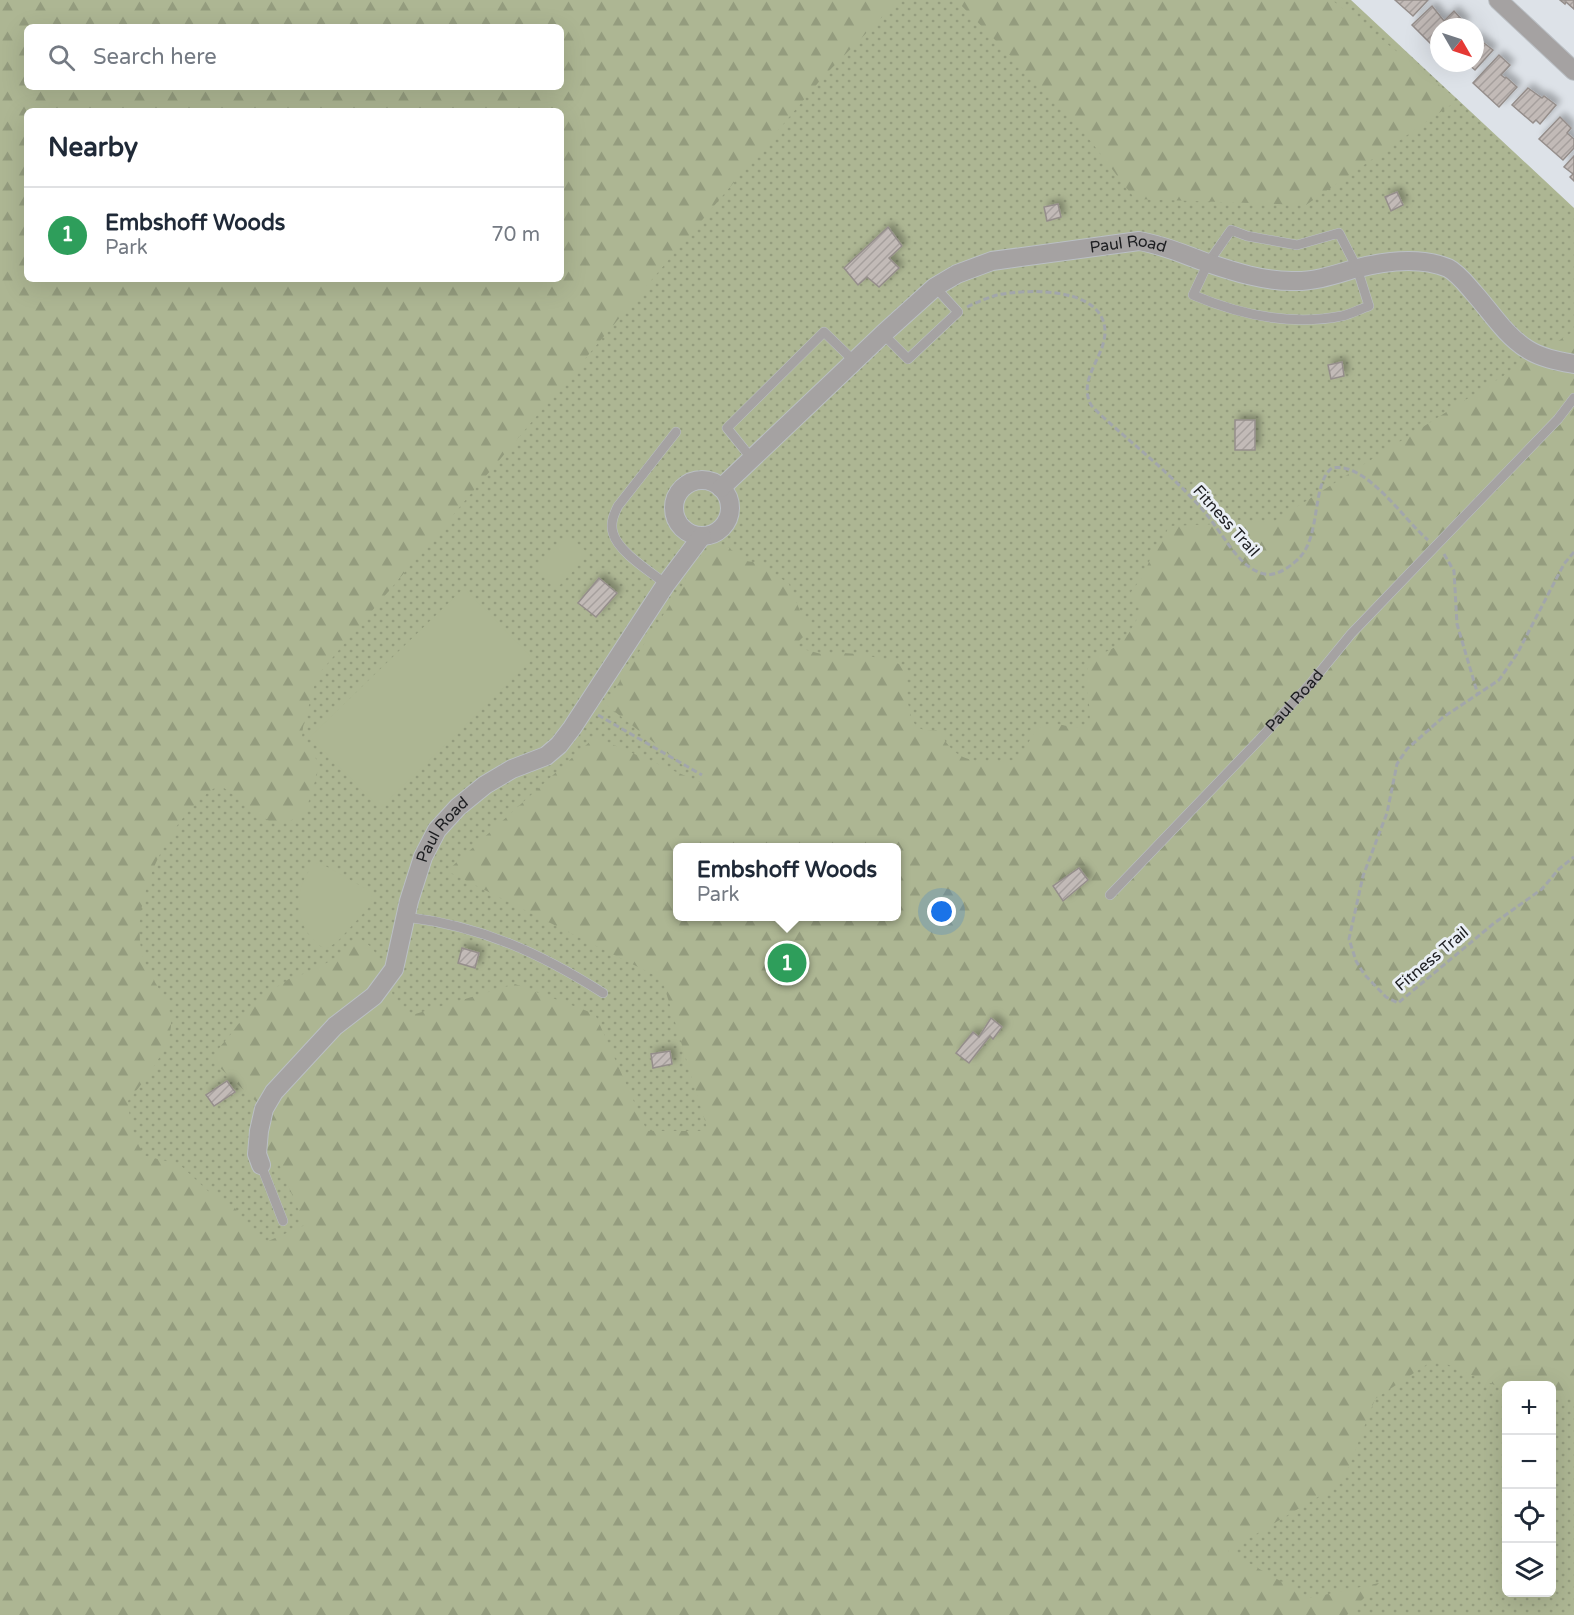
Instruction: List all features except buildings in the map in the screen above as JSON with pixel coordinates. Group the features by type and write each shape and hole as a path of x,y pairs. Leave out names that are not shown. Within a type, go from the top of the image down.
{"street":[{"path":"1498,0 1574,71"},
{"name":"Paul Road","path":"261,1165 257,1154 259,1131 264,1109 274,1092 335,1026 374,996 394,969 423,856 436,830 484,784 512,769 546,756 559,745 586,708 666,584 702,536 715,533 728,519 729,505 721,489 935,287 957,274 992,261 1139,241 1158,244 1260,279 1294,282 1326,277 1390,261 1428,262 1450,269 1473,291 1509,335 1528,350 1549,359 1574,364"},
{"path":"702,536 685,531 679,524 675,516 676,498 680,490 696,481 705,481 721,489"}],"lane":[{"path":"1231,230 1247,236 1297,245 1339,233 1357,268 1369,306 1344,316 1307,320 1270,318 1244,313 1192,296 1208,263 1231,230"},
{"path":"883,334 908,359 957,311 935,287"},
{"path":"752,459 727,428 824,332 854,361"},
{"name":"Paul Road","path":"1110,895 1259,740 1311,683 1351,634 1558,419 1574,399"},
{"path":"666,584 620,545 613,533 612,517 618,506 676,432"},
{"path":"406,917 449,924 494,937 540,956 603,993"},
{"path":"261,1165 283,1221"}],"path":[{"name":"Fitness Trail","path":"957,311 989,298 1025,292 1068,294 1082,299 1093,307 1101,317 1105,332 1103,346 1088,382 1087,393 1091,405 1186,493 1212,521 1238,555 1265,574 1276,573 1296,561 1302,554 1315,525 1323,476 1332,468 1338,467 1350,470 1366,479 1385,495 1414,528 1436,545 1454,571 1457,624 1478,694"},
{"name":"Fitness Trail","path":"1574,552 1564,564 1512,662 1499,680 1460,705 1424,733 1407,749 1397,764 1387,813 1368,859 1351,925 1349,939 1358,965 1386,997 1398,1003 1493,924 1542,889 1559,869 1574,857"},
{"path":"586,708 702,775"}],"green space":[{"path":"0,0 899,0 823,77 317,676 302,737 318,762 317,775 307,807 301,815 288,822 269,821 218,786 200,799 184,817 156,862 141,911 140,935 146,965 167,1003 171,1029 157,1062 128,1101 133,1130 145,1156 179,1164 208,1191 235,1208 259,1239 266,1242 305,1225 279,1164 261,1171 264,1109 217,1065 217,1052 258,1002 292,977 321,966 361,939 370,946 385,965 394,1000 412,1015 515,984 595,1014 647,1131 708,1131 662,979 447,871 595,737 709,786 605,704 682,586 691,568 718,543 746,561 759,563 789,584 800,611 811,629 799,641 799,648 825,655 858,654 899,664 905,674 906,695 912,720 917,727 926,731 940,730 953,751 962,757 983,762 1019,759 1036,731 1043,726 1056,724 1083,727 1089,724 1087,677 1090,663 1095,657 1118,645 1134,624 1141,610 1131,592 1143,576 1154,550 1161,544 1169,526 1273,522 1574,331 1574,1398 1556,1396 1556,1381 1502,1381 1502,1388 1435,1359 1375,1399 1343,1482 1228,1551 1310,1598 1379,1583 1347,1615 0,1615"},
{"path":"437,0 1351,0 1574,208 1574,1615 0,1615 0,505 554,282 564,282 564,108 561,108 561,90 564,90 564,24 547,24"},
{"path":"956,0 1332,0 1458,100 1306,205 1135,199 1079,126"},
{"path":"569,536 589,554 559,586 539,568"},
{"path":"464,588 533,659 380,808 310,737"},
{"path":"316,863 322,864 368,890 372,896 371,905 337,942 326,949 307,933 300,909 303,883 308,872"}],"place":[{"name":"Embshoff Woods","path":"787,963"}]}
